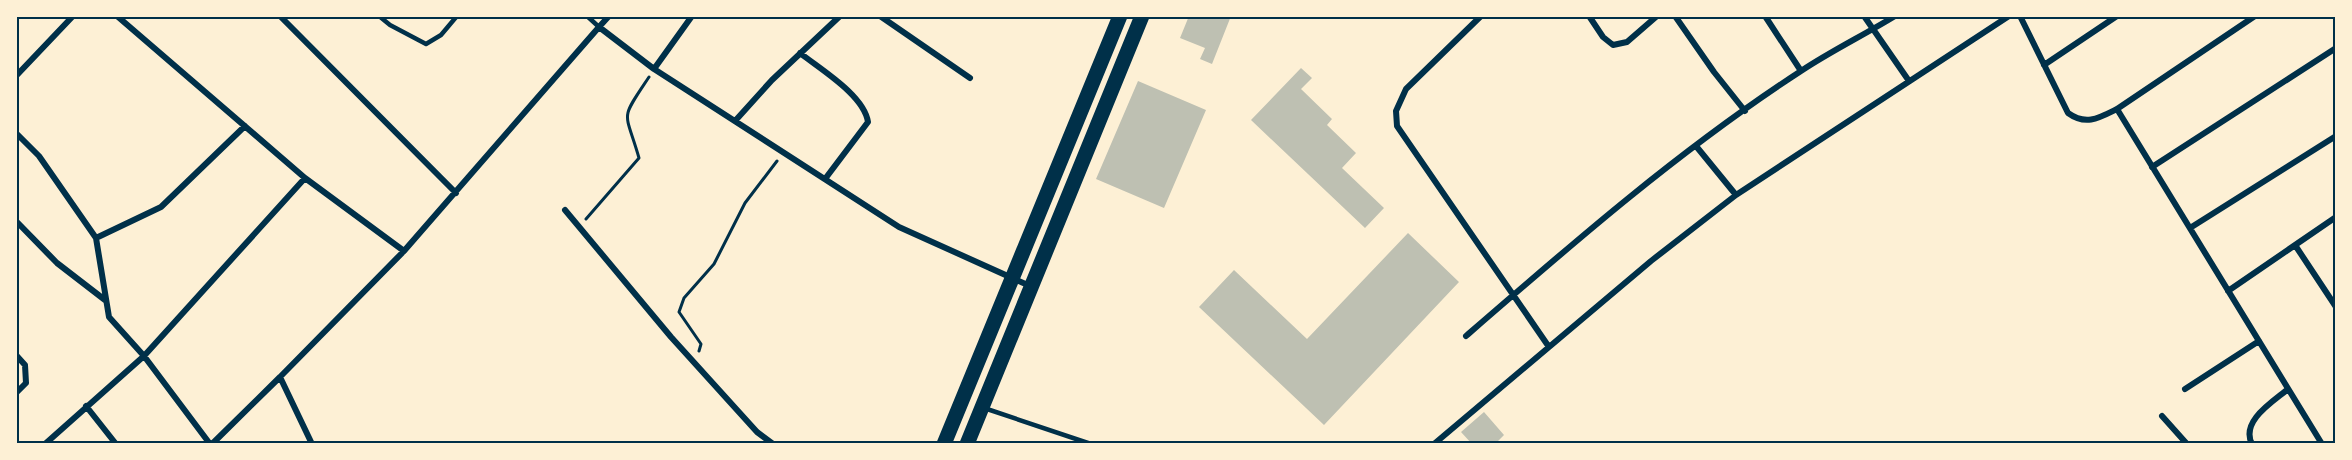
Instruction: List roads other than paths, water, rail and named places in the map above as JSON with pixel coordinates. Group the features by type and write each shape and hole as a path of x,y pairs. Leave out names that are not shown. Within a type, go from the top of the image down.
{"main road":[{"path":"944,444 1120,16"},
{"path":"967,444 1142,16"}],"street":[{"path":"18,72 73,16"},
{"path":"117,16 305,177 404,250"},
{"path":"280,16 456,193"},
{"path":"16,133 39,156 96,238 109,317 144,356 211,444 404,250 609,16"},
{"path":"654,69 692,16"},
{"path":"735,122 772,80 840,16"},
{"path":"880,16 970,78"},
{"path":"1481,16 1406,90 1396,111 1397,126 1549,347"},
{"path":"1589,16 1603,37 1613,45 1627,42 1657,16"},
{"path":"1675,16 1714,72 1745,111"},
{"path":"1765,16 1801,71"},
{"path":"1864,16 1909,81"},
{"path":"1466,336 1593,225 1696,146 1801,71 1895,16"},
{"path":"1434,444 1651,261 1736,195 2009,16"},
{"path":"2020,16 2068,113 2077,120 2093,121 2117,109 2255,16"},
{"path":"2044,65 2117,16"},
{"path":"599,27 654,69 899,227 1030,287"},
{"path":"2152,167 2336,48"},
{"path":"800,53 856,97 867,114 868,122 825,179"},
{"path":"2117,109 2322,444"},
{"path":"96,238 161,207 245,126"},
{"path":"2190,228 2336,136"},
{"path":"1696,146 1736,195"},
{"path":"45,444 144,356 305,177"},
{"path":"566,210 692,360 757,432 773,444"},
{"path":"2228,291 2336,217"},
{"path":"16,221 57,263 106,300"},
{"path":"2295,245 2336,307"},
{"path":"2185,389 2259,341"},
{"path":"16,355 25,365 26,382 16,393"},
{"path":"280,377 312,444"},
{"path":"2252,444 2250,431 2253,420 2288,389"},
{"path":"86,406 116,444"},
{"path":"2162,416 2187,444"}],"lane":[{"path":"379,16 390,26 426,44 441,35 457,16"},
{"path":"587,16 599,27"},
{"path":"981,407 1090,444"}]}
